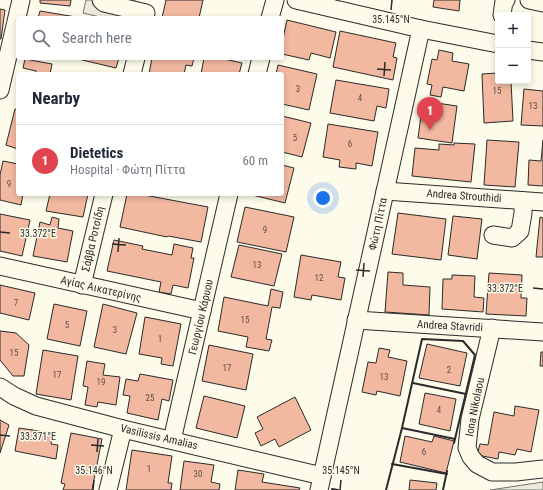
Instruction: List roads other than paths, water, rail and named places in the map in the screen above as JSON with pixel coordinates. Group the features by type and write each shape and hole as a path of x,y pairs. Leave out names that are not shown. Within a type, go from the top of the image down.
{"street":[{"path":"17,16 21,0"},
{"path":"101,0 104,3 147,10"},
{"path":"271,16 275,0"},
{"path":"296,0 420,29 495,42"},
{"path":"502,12 504,1 506,0"},
{"path":"529,0 543,3"},
{"path":"0,90 3,65 16,18"},
{"name":"Φώτη Πίττα","path":"320,483 420,29"},
{"path":"531,50 543,52"},
{"path":"132,72 136,60"},
{"path":"258,72 260,60"},
{"name":"Andrea Strouthidi","path":"385,191 543,202"},
{"name":"Σάββα Ροτσίδη","path":"82,285 104,196"},
{"name":"Γεωργίου Κάρυου","path":"172,440 229,196"},
{"path":"493,235 512,238 520,231 523,201"},
{"name":"Αγίας Αικατερίνης","path":"0,266 202,311"},
{"name":"Andrea Stavridi","path":"356,320 543,332"},
{"name":"Iona Nikolaou","path":"492,328 470,420 467,448 471,457 477,464 492,472 516,472 543,468"},
{"name":"Vasilissis Amalias","path":"0,387 14,396 36,406 123,429 172,440 320,483"},
{"path":"108,490 123,429"}],"place":[{"name":"Dietetics","path":"430,130"}]}
